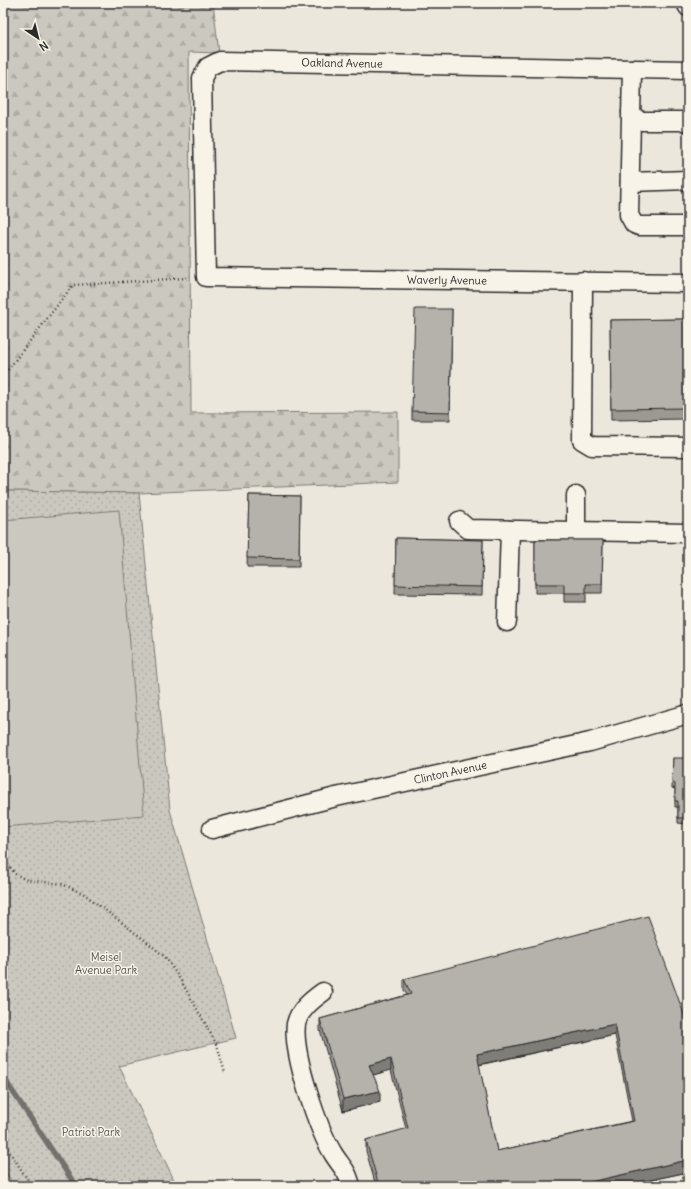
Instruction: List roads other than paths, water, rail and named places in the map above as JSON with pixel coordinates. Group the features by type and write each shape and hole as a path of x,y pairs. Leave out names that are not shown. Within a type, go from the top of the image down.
{"street":[{"path":"686,3 688,7"},
{"name":"Oakland Avenue","path":"206,276 202,78 208,67 220,61 688,70"},
{"path":"632,69 629,215 634,224 639,226 688,226"},
{"path":"631,112 635,118 641,121 688,121"},
{"path":"630,182 688,180"},
{"name":"Waverly Avenue","path":"206,276 688,283"},
{"path":"583,281 582,440 592,446 688,447"},
{"path":"576,495 576,532"},
{"path":"459,521 468,529 576,532 688,532"},
{"path":"507,622 510,530"},
{"name":"Clinton Avenue","path":"212,829 336,797 590,742 688,714"},
{"path":"323,992 307,1003 296,1023 298,1056 312,1107 334,1154 347,1170 351,1186"}],"waterway":[{"path":"3,1077 76,1186"}],"park label":[{"name":"Meisel Avenue Park","path":"106,963"},
{"name":"Patriot Park","path":"91,1132"}]}
